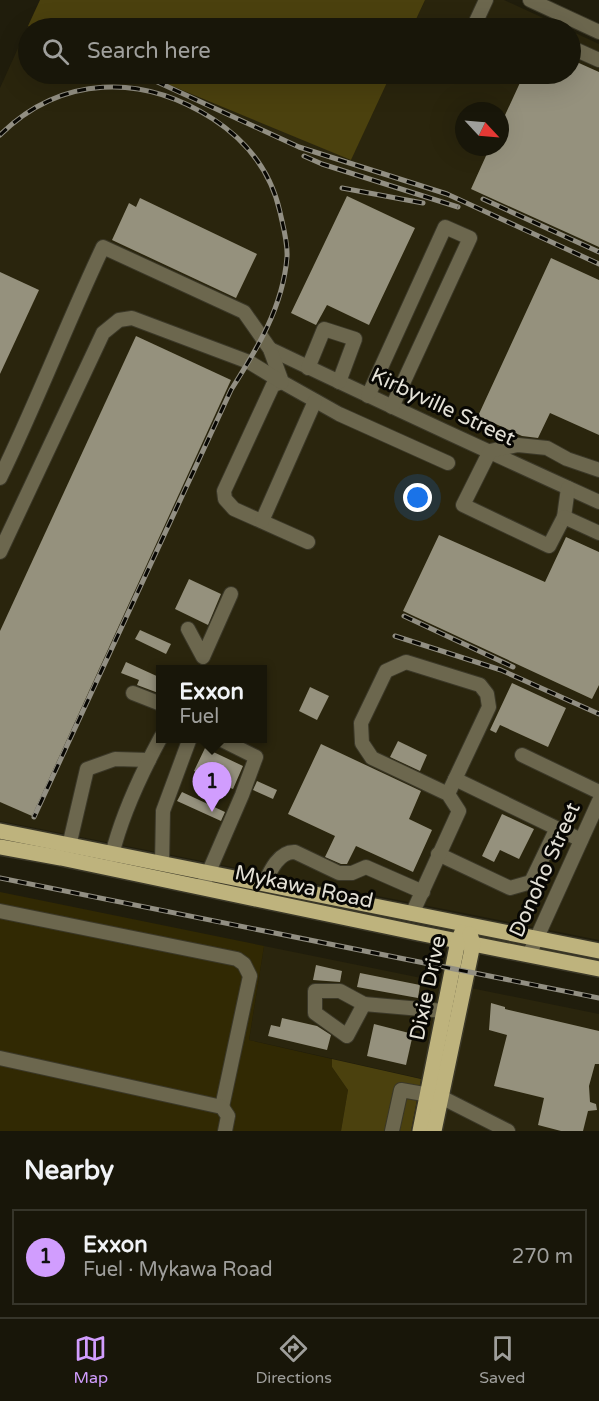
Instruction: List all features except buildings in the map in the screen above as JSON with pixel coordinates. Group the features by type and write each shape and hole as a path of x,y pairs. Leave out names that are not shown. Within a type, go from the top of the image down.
{"main road":[{"name":"Mykawa Road","path":"0,831 69,846 110,861 205,880 465,942 599,969"},
{"name":"Mykawa Road","path":"0,847 110,861 162,864 205,880 266,879 412,914 599,951"},
{"name":"Dixie Drive","path":"420,1131 434,1096 465,942 466,923"},
{"name":"Dixie Drive","path":"434,1131 434,1096 444,1011 465,942"}],"street":[{"path":"478,18 486,0"},
{"path":"530,0 560,18"},
{"path":"581,28 599,32"},
{"path":"581,52 599,60"},
{"path":"368,396 445,227 470,238 392,407"},
{"path":"0,478 53,364 70,316 103,247 244,312 270,349 282,382"},
{"path":"0,552 103,333 119,320 132,318 249,362 339,414 448,463"},
{"path":"308,368 324,329 355,339 339,382"},
{"name":"Kirbyville Street","path":"270,349 453,437 490,451 599,502"},
{"path":"282,382 273,385 224,491 225,499 234,509 308,542"},
{"path":"262,521 315,401"},
{"path":"568,488 564,517 549,546 463,505 490,451 519,445 547,448 567,459 599,470"},
{"path":"564,517 599,533"},
{"path":"200,663 231,594"},
{"path":"188,629 200,663"},
{"path":"412,914 459,811 448,794 372,758 362,743 361,723 386,671 406,662 480,684 487,694 489,707 448,794"},
{"path":"133,693 156,702"},
{"path":"110,861 117,833 158,743"},
{"path":"162,864 163,811 188,743"},
{"path":"205,880 256,757 228,743"},
{"path":"522,755 599,792"},
{"path":"69,846 87,769 115,759 148,760"},
{"path":"455,779 580,840"},
{"name":"Donoho Street","path":"529,955 599,801"},
{"path":"438,854 510,888 523,886 531,882 556,830"},
{"path":"266,879 282,855 295,852 339,873 352,873 366,867 423,892"},
{"path":"0,911 237,959 244,964 250,976 222,1107"},
{"path":"364,1004 444,1011"},
{"path":"0,1058 222,1107 228,1116 225,1131"},
{"path":"393,1131 401,1090 434,1096 508,1131"}],"shaded area":[{"path":"40,0 425,0 417,18 32,18"},
{"path":"425,0 504,0 543,18 417,18"},
{"path":"581,36 599,44 599,940 0,821 0,88 18,48 18,84 167,84 351,159 386,84 581,84"},
{"path":"167,84 386,84 351,160"},
{"path":"0,892 264,946 249,1040 332,1059 332,1067 348,1090 341,1131 0,1131"},
{"path":"264,946 599,1014 599,1131 442,1131 450,1085 249,1040"},
{"path":"332,1059 421,1079 411,1131 341,1131 348,1090 332,1067"}],"railway":[{"path":"162,84 299,147 447,194 599,264"},
{"path":"0,135 24,115 49,101 75,91 103,87 130,88 158,94 186,104 213,119 237,137 256,159 276,197 287,252 285,275 267,327 231,390 34,817"},
{"path":"304,156 322,164 458,207"},
{"path":"342,188 423,203"},
{"path":"483,199 599,252"},
{"path":"404,616 513,667"},
{"path":"395,636 501,670 599,714"},
{"path":"0,878 599,998"}],"place":[{"name":"Exxon","path":"212,812"}]}
